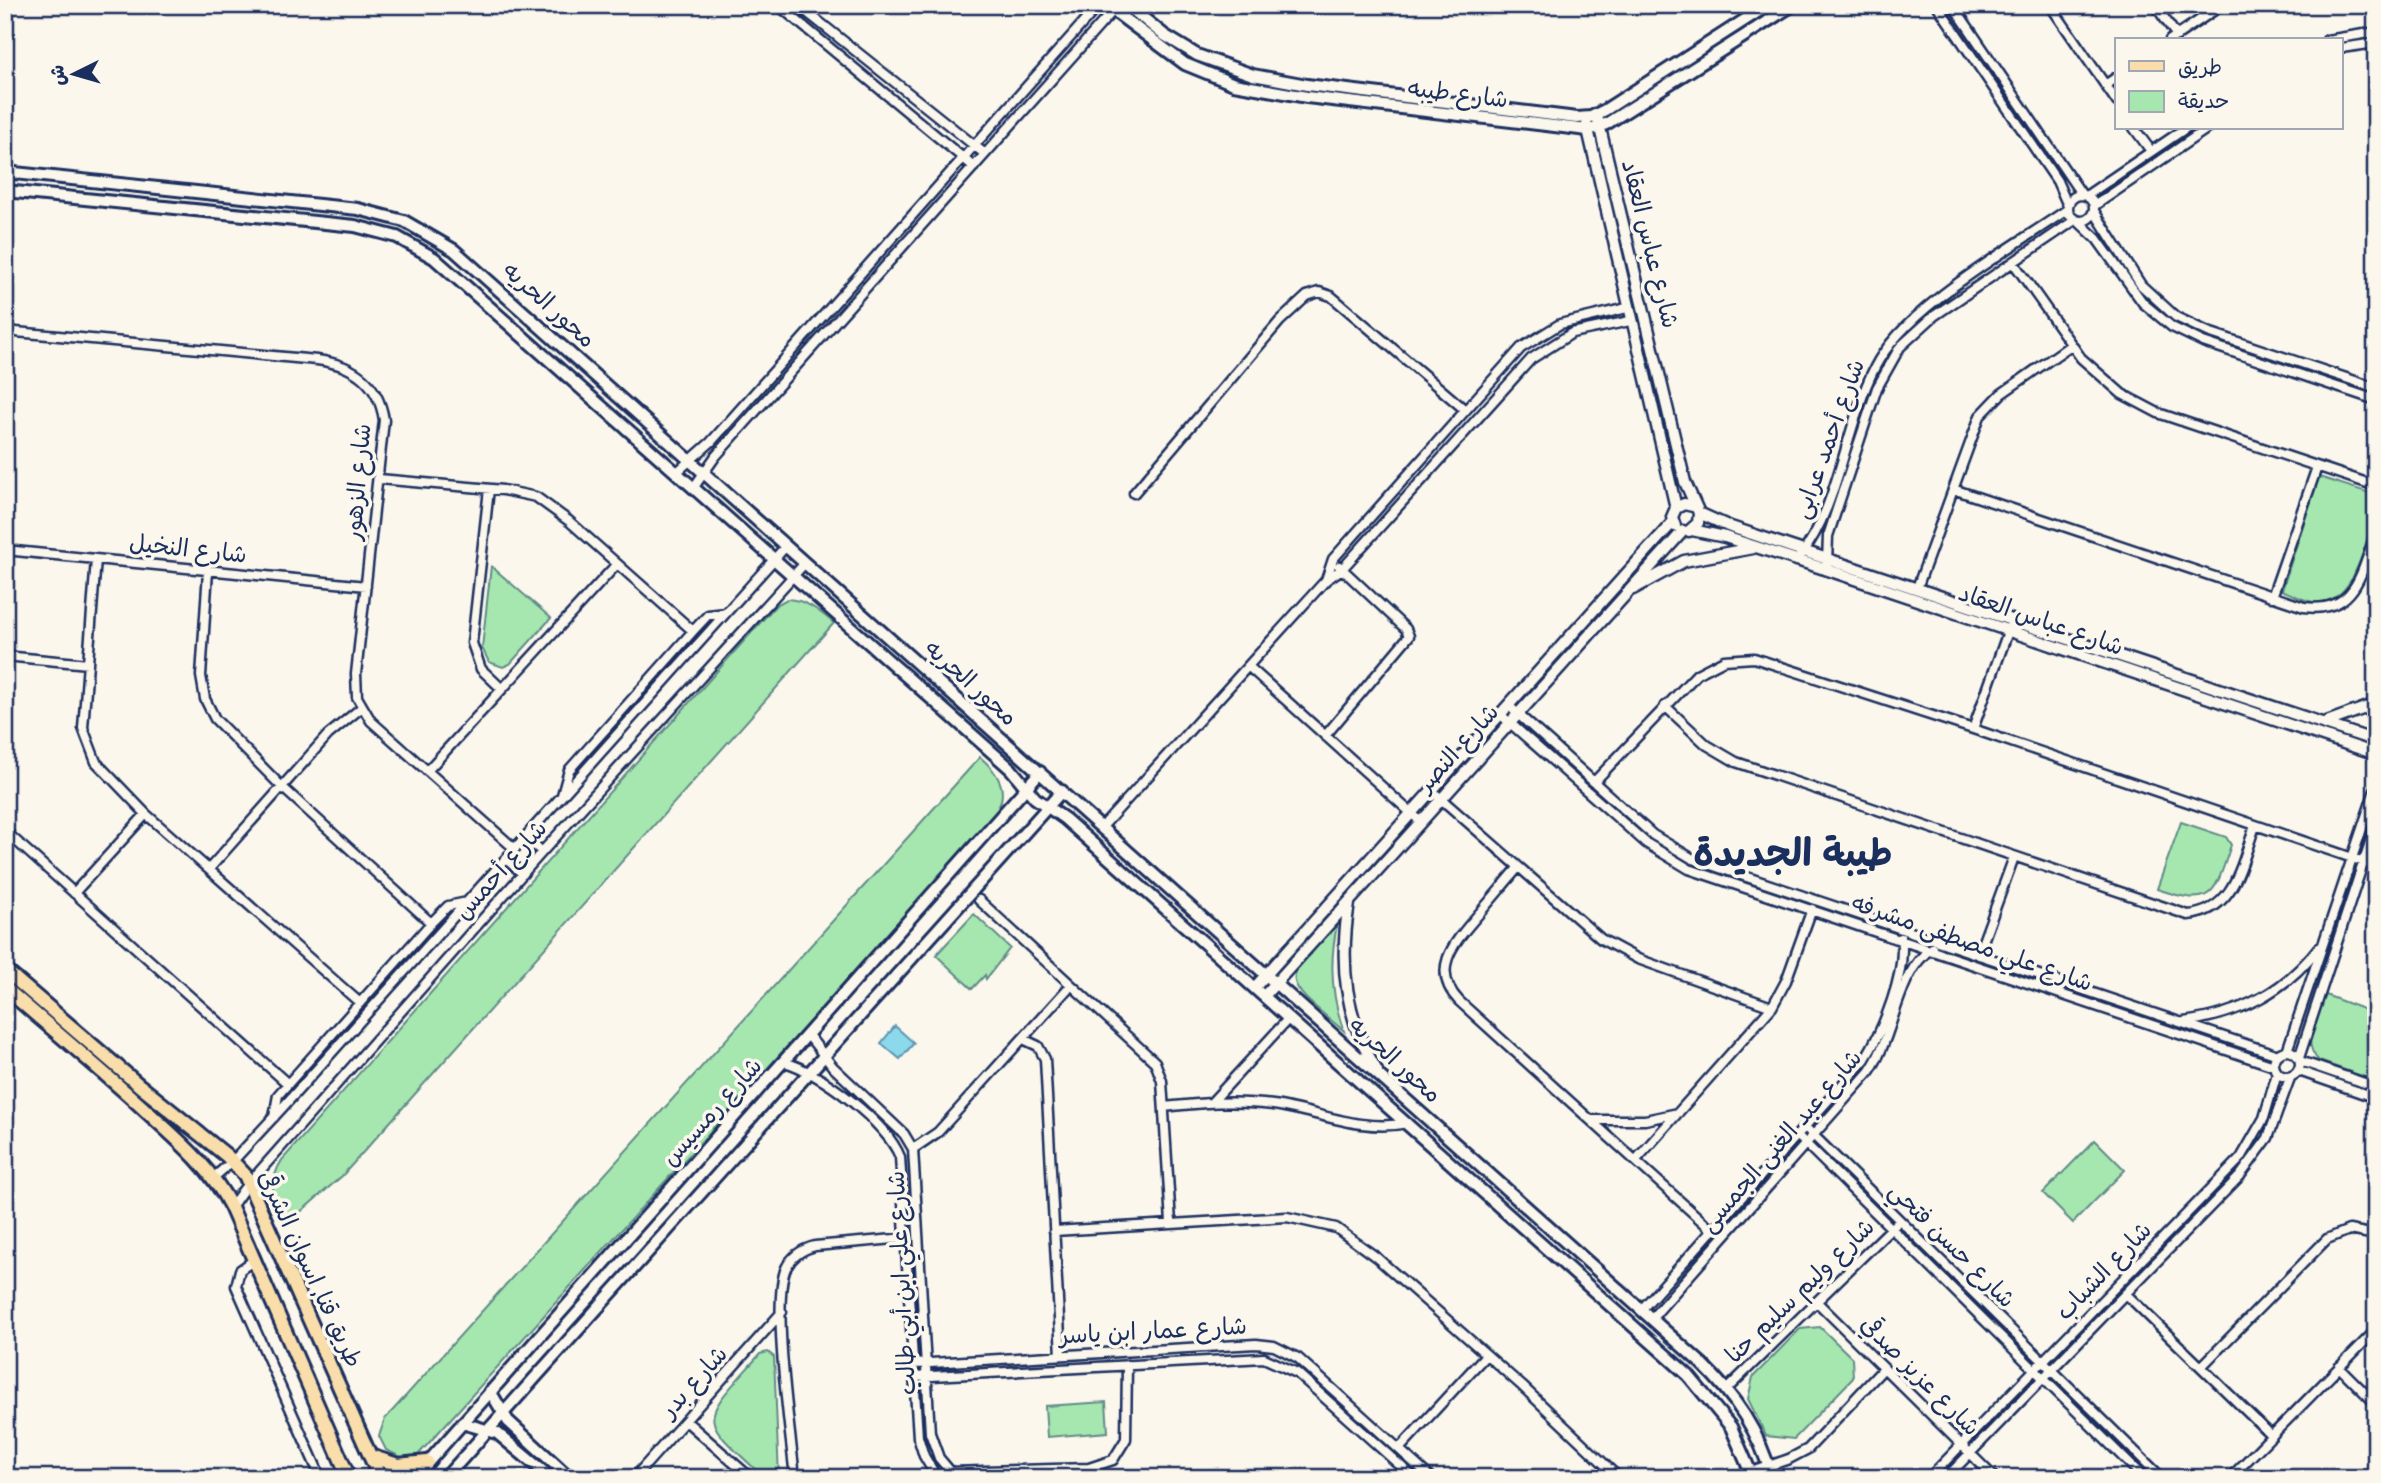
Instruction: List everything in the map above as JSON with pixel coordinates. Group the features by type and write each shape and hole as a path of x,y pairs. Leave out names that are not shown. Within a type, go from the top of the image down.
{"main road":[{"name":"شارع طيبه","path":"1126,5 1197,55 1253,75 1326,88 1591,116"},
{"path":"1591,116 1768,5"},
{"path":"1594,129 1793,5"},
{"name":"شارع طيبه","path":"1112,7 1185,64 1234,84 1297,96 1594,129"},
{"name":"محور الحريه","path":"5,172 346,207 404,221 435,236 472,264 1652,1318 1727,1389 1753,1427 1770,1472"},
{"name":"محور الحريه","path":"5,191 355,226 397,237 425,251 459,277 1011,769 1046,807 1060,815 1256,986 1698,1384 1731,1427 1752,1475"},
{"name":"شارع رمسيس","path":"414,1478 1040,772"},
{"name":"شارع رمسيس","path":"445,1478 808,1070 1062,791"},
{"path":"1110,858 1122,845"},
{"name":"طريق قنا, اسوان الشرقى","path":"5,970 140,1086 233,1161 250,1182 380,1478"},
{"name":"طريق قنا, اسوان الشرقى","path":"5,988 131,1097 195,1155 214,1177 254,1259 349,1478"},
{"path":"490,1391 501,1413 570,1478"},
{"path":"461,1423 488,1428 506,1438 551,1478"},
{"path":"370,1456 398,1465 427,1462"}],"street":[{"path":"778,5 974,167"},
{"path":"798,5 985,154"},
{"path":"677,472 691,461 1098,5"},
{"path":"1937,5 2057,181 2076,221 2097,239 2143,303 2172,327 2203,342 2376,400"},
{"path":"2050,5 2115,99"},
{"path":"2155,5 2173,38 2222,5"},
{"path":"1944,15 1955,6 2094,209 2105,234 2141,285 2176,317 2208,332 2376,388"},
{"path":"694,488 703,472 1112,7"},
{"path":"2339,38 2376,32"},
{"path":"2342,48 2376,43"},
{"path":"2105,85 2115,78"},
{"name":"شارع عباس العقاد","path":"1591,116 1696,510 1728,526 1804,551 1827,564 2008,632 2376,754"},
{"name":"شارع عباس العقاد","path":"1594,129 1630,321 1676,508"},
{"path":"2135,130 2151,151"},
{"path":"2068,208 2071,200 2084,196 2183,130"},
{"path":"2076,221 2088,220 2094,209 2205,130"},
{"name":"شارع أحمد عرابى","path":"1797,560 1823,515 1874,369 1891,340 1915,315 2068,208"},
{"name":"شارع أحمد عرابى","path":"1827,564 1831,527 1877,388 1891,360 1921,325 2076,221"},
{"path":"2012,262 2071,345 2110,386 2146,407 2376,486"},
{"path":"1134,494 1258,344 1303,299 1313,293 1331,296 1464,409"},
{"path":"1326,580 1333,559 1509,359 1533,339 1575,319 1627,307"},
{"path":"1102,827 1326,580 1342,569 1531,359 1572,333 1630,321"},
{"name":"شارع الزهور","path":"5,331 317,360 345,366 368,381 382,406 384,420 356,674 360,708"},
{"path":"1917,588 1976,426 1986,408 2071,345"},
{"path":"2272,597 2317,467"},
{"path":"379,479 526,494 546,503 693,631"},
{"path":"489,489 472,643 481,668 502,689"},
{"path":"1953,489 2272,597 2318,609 2344,601 2354,590 2376,533"},
{"path":"1684,504 1696,510 1698,523 1687,530 1673,522 1676,508 1684,504"},
{"name":"شارع النصر","path":"1256,986 1673,522"},
{"name":"شارع عباس العقاد","path":"1687,530 1797,560 1827,564 1917,588 2376,741"},
{"name":"شارع النصر","path":"1265,995 1623,594 1687,530"},
{"name":"شارع أحمس","path":"214,1177 274,1118 786,545"},
{"path":"1623,594 1684,561 1758,548"},
{"name":"شارع النخيل","path":"5,550 366,586"},
{"path":"96,559 83,728 89,751 102,771 146,814 360,1003"},
{"path":"1325,736 1409,636 1406,629 1333,559"},
{"name":"شارع أحمس","path":"231,1208 250,1182 542,852 805,563"},
{"path":"426,771 617,564"},
{"path":"208,570 201,676 205,699 222,728 281,786 431,923"},
{"path":"562,795 569,770 693,631 708,615 726,612"},
{"path":"1973,729 2012,620"},
{"path":"5,656 88,664"},
{"path":"1594,782 1697,674 1710,666 1738,658 1754,658 1973,729 2376,866"},
{"path":"1248,666 1420,821"},
{"path":"2324,723 2376,704"},
{"name":"شارع علي مصطفى مشرفه","path":"1509,706 1653,835 1683,854 1898,929 2300,1060"},
{"path":"1665,706 1707,745 1736,762 2175,912 2200,914 2213,909 2231,892 2255,826"},
{"path":"209,869 328,735 360,708 371,722 515,849"},
{"name":"شارع علي مصطفى مشرفه","path":"1500,715 1667,857 1700,873 2275,1069 2290,1078"},
{"path":"2283,1053 2376,787"},
{"path":"1432,790 1517,869 1612,947 1772,1007"},
{"path":"74,893 146,814"},
{"path":"2290,1078 2299,1071 2300,1060 2376,824"},
{"path":"5,831 288,1084"},
{"path":"526,837 542,852"},
{"path":"1978,955 2014,857"},
{"path":"506,859 523,874"},
{"path":"1517,869 1448,952 1444,974 1447,985 1459,1001 1713,1231"},
{"path":"1340,892 1349,901 1343,948 1345,990 1357,1032 1377,1071"},
{"path":"979,900 1149,1053 1159,1071 1164,1107 1171,1223"},
{"path":"274,1118 275,1101 288,1084 431,923 448,905 467,902"},
{"path":"1636,1160 1772,1007 1786,981 1812,909"},
{"name":"شارع عبد الغنى الجمسى","path":"1652,1318 1802,1140 1860,1066 1875,1042 1899,975 1901,941 1898,929"},
{"name":"شارع عبد الغنى الجمسى","path":"1809,1131 1875,1064 1913,967 1928,950 1941,943"},
{"path":"2182,1022 2231,1012 2262,999 2295,974 2322,943"},
{"path":"913,1149 938,1132 1071,985"},
{"path":"1212,1102 1289,1018"},
{"name":"شارع علي ابن أبي طالب","path":"808,1035 823,1055 905,1134 913,1149 932,1442 953,1475"},
{"path":"1023,1039 1038,1046 1045,1059 1061,1355"},
{"name":"شارع الشباب","path":"1929,1478 2242,1158 2264,1118 2275,1069 2283,1053"},
{"path":"2300,1060 2376,1087"},
{"name":"شارع علي ابن أبي طالب","path":"784,1062 808,1070 884,1132 897,1149 902,1173 920,1447 937,1478"},
{"path":"2299,1071 2376,1098"},
{"name":"شارع الشباب","path":"1945,1478 2250,1164 2275,1124 2290,1078"},
{"path":"1164,1107 1212,1102 1270,1105 1372,1126 1407,1122"},
{"path":"1592,1120 1644,1121 1678,1113"},
{"name":"شارع حسن فتحي","path":"1809,1131 2162,1478"},
{"name":"شارع عبد الغنى الجمسى","path":"1642,1310 1713,1231 1802,1140"},
{"name":"شارع حسن فتحي","path":"1802,1140 2144,1478"},
{"path":"1054,1231 1287,1217 1336,1228 1365,1247 1619,1478"},
{"name":"شارع وليم سليم حنا","path":"1727,1389 1899,1220"},
{"path":"2202,1367 2327,1239 2348,1230 2376,1235"},
{"path":"795,1478 782,1312 784,1275 790,1262 801,1251 815,1246 906,1238"},
{"path":"254,1259 240,1270 236,1286 321,1478"},
{"path":"2126,1294 2272,1436"},
{"name":"شارع عزيز صدقي","path":"1817,1302 1995,1478"},
{"name":"شارع بدر","path":"634,1478 782,1312"},
{"path":"2231,1478 2376,1330"},
{"name":"شارع عمار ابن ياسر","path":"913,1364 1256,1344 1274,1346 1305,1364 1431,1478"},
{"path":"1399,1449 1486,1355"},
{"name":"شارع عمار ابن ياسر","path":"914,1377 1249,1357 1278,1362 1297,1373 1414,1478"},
{"path":"953,1475 1089,1468 1113,1460 1126,1439 1127,1365"},
{"path":"2339,1367 2376,1404"},
{"path":"1752,1475 1770,1472 1808,1449 1884,1368"},
{"path":"686,1421 751,1478"}],"green space":[{"path":"2319,477 2370,493 2375,500 2376,510 2363,554 2349,583 2328,601 2313,602 2282,590"},
{"path":"491,566 551,618 510,664 503,667 489,662 482,648"},
{"path":"787,599 807,604 834,623 342,1176 284,1226 273,1193 274,1177 282,1160 776,605"},
{"path":"980,757 994,771 1001,784 1002,796 999,807 983,830 418,1455 403,1458 386,1450 379,1436 385,1419"},
{"path":"2181,822 2226,837 2231,845 2215,886 2201,897 2176,895 2157,889"},
{"path":"974,914 1010,948 986,979 985,975 972,989 936,955"},
{"path":"1338,921 1332,976 1344,1031 1307,999 1294,979 1305,957"},
{"path":"2323,994 2376,1014 2376,1081 2319,1061 2313,1054 2311,1029"},
{"path":"2095,1140 2125,1170 2073,1223 2043,1193"},
{"path":"1820,1327 1852,1358 1853,1378 1794,1439 1766,1436 1748,1399 1753,1377 1800,1329"},
{"path":"768,1352 774,1357 779,1478 765,1478 726,1441 713,1418 716,1407 725,1394 760,1354"},
{"path":"1106,1402 1108,1432 1047,1437 1045,1406"}],"water":[{"path":"895,1026 914,1043 900,1059 881,1043"}],"district":[{"name":"طيبة الجديدة","path":"1793,854"}]}
